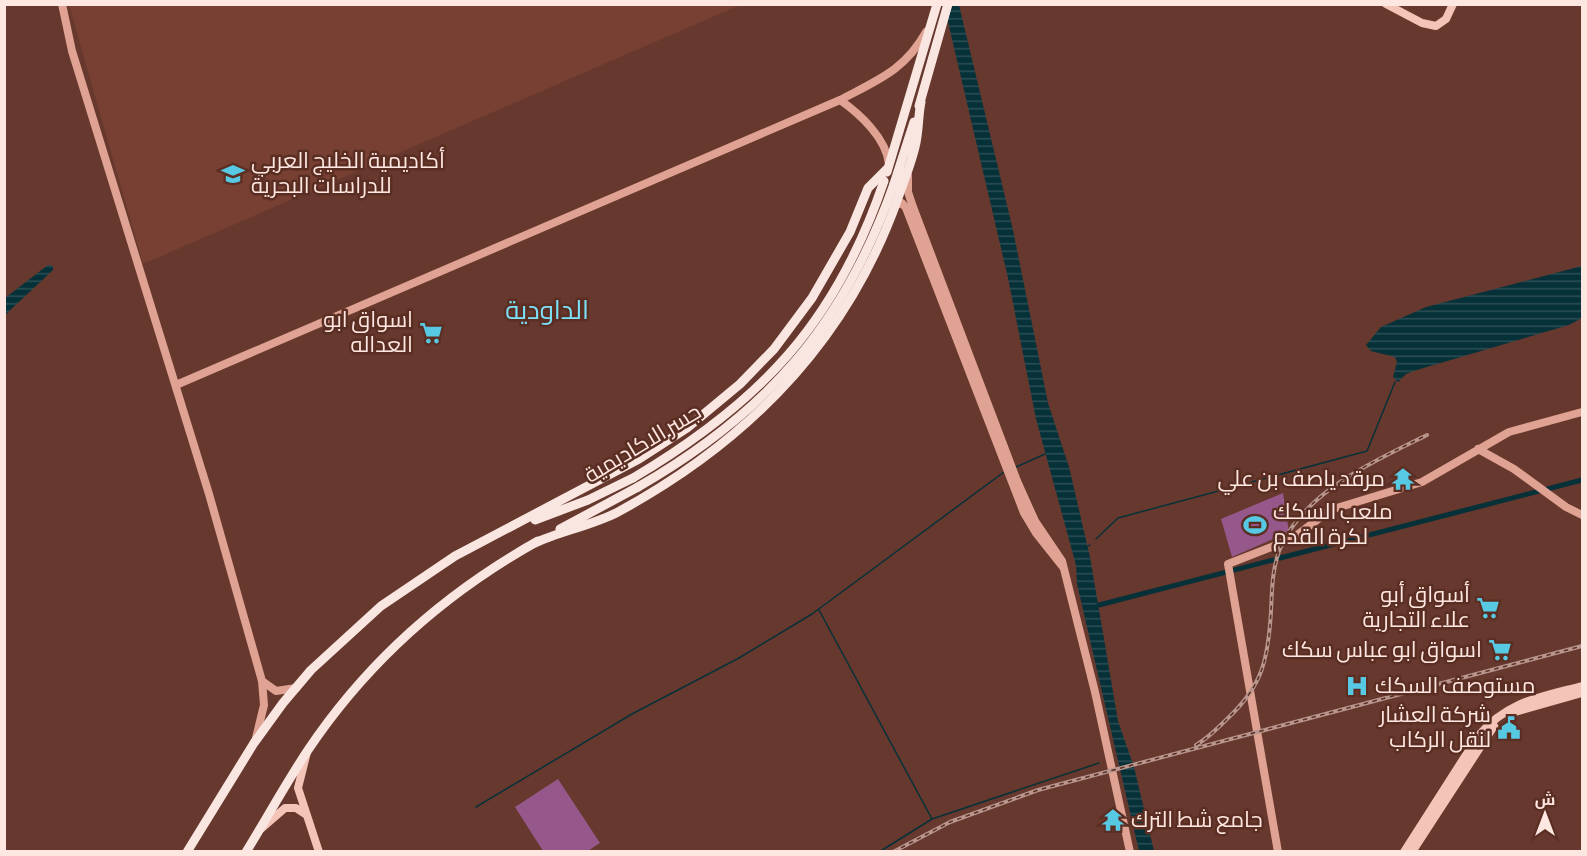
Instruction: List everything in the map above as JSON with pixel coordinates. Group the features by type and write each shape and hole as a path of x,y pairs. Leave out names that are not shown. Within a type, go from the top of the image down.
{"highway":[{"path":"246,852 308,750 347,697 407,633 471,582 533,544 616,513 701,459 764,407 801,367 837,322 860,287 896,205 911,163 921,102 948,4"},
{"name":"جسر الاكاديمية","path":"510,528 588,500 633,478 717,424 785,360 820,315 841,281 873,212 936,8"},
{"name":"جسر الاكاديمية","path":"533,544 638,487 700,450 788,371 833,314 869,247 894,184 921,102"},
{"path":"187,852 254,743 296,688 326,655 395,595 455,556 639,459 687,428 740,384 774,349 812,298 850,232 868,188 888,167"},
{"path":"812,298 813,308 819,316 827,321 837,322"},
{"path":"740,384 764,407"}],"main road":[{"path":"1386,4 1422,23 1434,25 1446,19 1453,4"},
{"path":"1398,4 1434,25"},
{"path":"1404,852 1478,736 1490,722 1520,703 1582,686"},
{"path":"1412,852 1479,745 1497,722 1515,711 1582,693"},
{"path":"308,750 298,788 319,852"},
{"path":"260,829 285,808 296,808 307,817"}],"street":[{"path":"62,4 72,51 176,385 262,681 264,705 254,743"},
{"path":"176,385 840,99 899,68 921,41 936,8"},
{"path":"840,99 874,132 886,150 888,167"},
{"path":"911,163 908,192 957,325 1030,510 1061,558 1095,692 1130,852"},
{"path":"896,205 902,203 908,213 1024,513 1036,533 1063,567"},
{"path":"1278,852 1228,564 1292,539 1330,510 1422,482 1515,429 1582,412"},
{"path":"1478,449 1541,486 1582,515"},
{"path":"262,681 276,691 296,688"}],"shaded area":[{"name":"أكاديمية الخليج العربي للدراسات البحرية","path":"69,4 740,5 143,264"},
{"name":"ملعب السكك لكرة القدم","path":"1283,493 1289,532 1232,557 1221,519"},
{"path":"558,779 600,843 588,851 543,851 515,807"}],"water":[{"path":"944,5 959,5 1013,230 1048,403 1069,467 1090,557 1118,721 1134,767 1154,851 1139,851 1077,584 1076,565 1036,419 1008,278"},
{"path":"48,265 53,266 53,270 5,315 5,298"},
{"path":"1582,266 1582,318 1569,325 1417,370 1406,374 1398,382 1393,377 1397,362 1395,357 1371,351 1366,345 1381,327 1426,307"}],"waterway":[{"path":"1096,539 1118,518 1367,451 1395,382"},
{"path":"1016,467 1045,454"},
{"path":"476,807 632,714 739,658 812,614 1004,472"},
{"path":"1280,558 1582,480"},
{"path":"1099,605 1273,560"},
{"path":"819,610 932,819"},
{"path":"879,852 932,819 1099,763"}],"railway":[{"path":"1196,745 1213,733 1240,706 1256,682 1268,644 1276,561 1282,544 1294,525 1309,507 1345,479 1365,466 1427,435"},
{"path":"893,852 950,822 1038,790 1582,646"}],"place":[{"name":"أكاديمية الخليج العربي للدراسات البحرية","path":"233,174"},
{"name":"اسواق ابو العداله","path":"431,333"},
{"name":"مرقد ياصف بن علي","path":"1403,479"},
{"name":"ملعب السكك لكرة القدم","path":"1255,525"},
{"name":"أسواق أبو علاء التجارية","path":"1488,608"},
{"name":"اسواق ابو عباس سكك","path":"1500,650"},
{"name":"مستوصف السكك","path":"1357,686"},
{"name":"شركة العشار لنقل الركاب","path":"1509,728"},
{"name":"جامع شط الترك","path":"1113,820"}],"district":[{"name":"الداودية","path":"547,311"}]}
